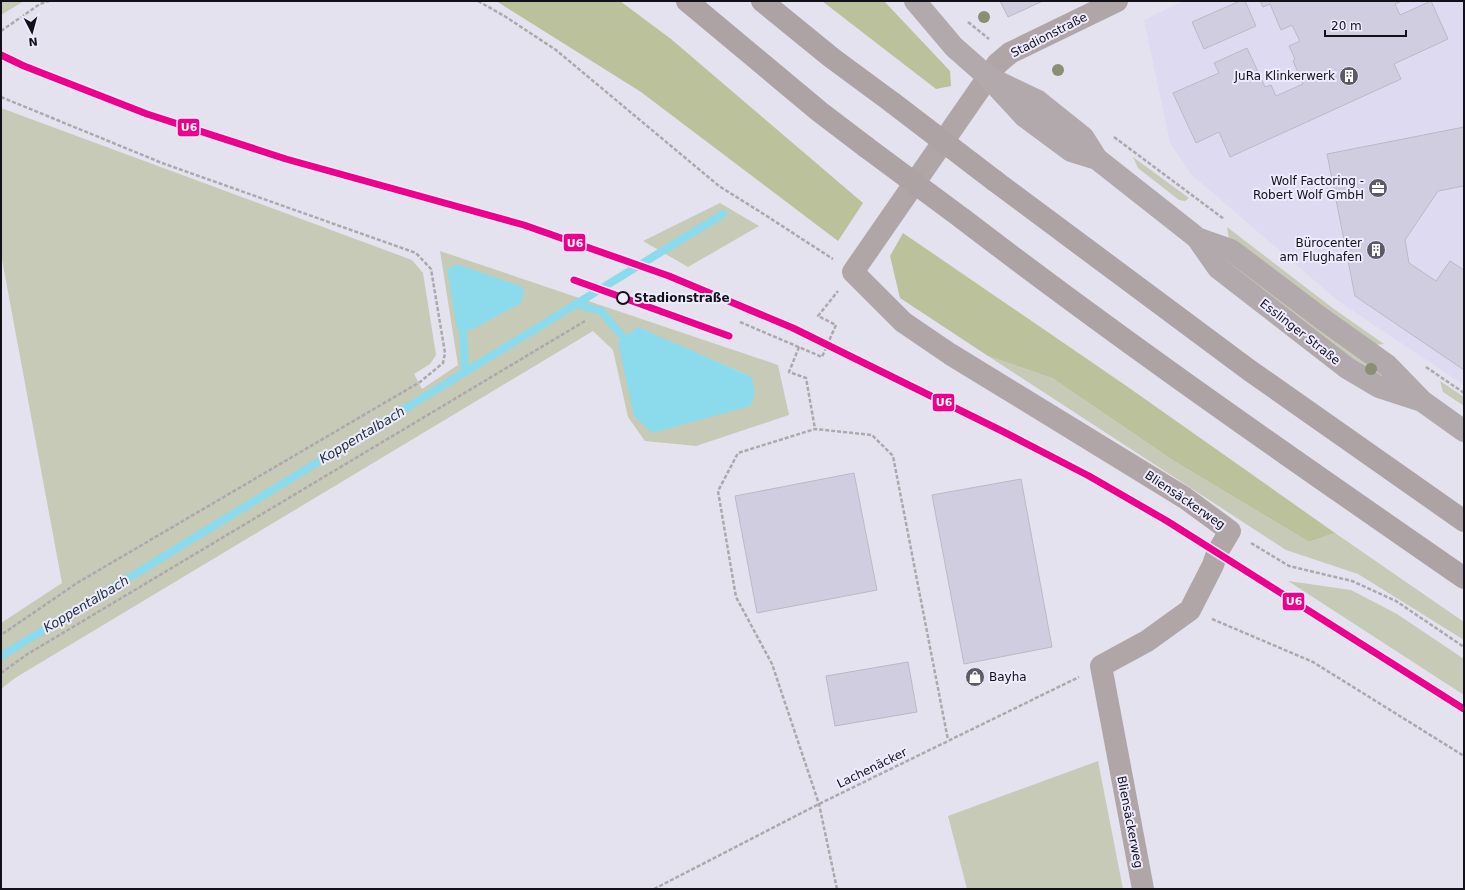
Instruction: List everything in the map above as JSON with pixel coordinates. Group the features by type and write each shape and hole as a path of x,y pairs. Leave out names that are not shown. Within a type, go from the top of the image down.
{"highway":[{"path":"687,1 820,112 1033,273 1266,440 1464,578"},
{"path":"762,1 832,58 1249,370 1464,521"}],"main road":[{"name":"Esslinger Straße","path":"915,1 954,47 988,77 1038,102 1083,137 1097,159 1197,238 1231,250 1321,318 1387,365 1422,401 1464,431"}],"street":[{"name":"Stadionstraße","path":"853,272 997,64 1010,53 1117,1"},
{"name":"Bliensäckerweg","path":"853,272 903,322 950,354 1185,498 1230,531 1217,553 1190,610 1147,641 1101,666 1143,889"}],"path":[{"path":"1,31 40,4 49,1"},
{"path":"478,1 506,17 556,50 719,186 853,272 818,316 836,325 822,357 740,322"},
{"path":"964,19 1010,53"},
{"path":"1,97 162,163 416,253 431,269 445,353 443,363 420,382 77,583 1,635"},
{"path":"1,673 26,655 585,321"},
{"path":"799,347 789,372 806,378 815,429"},
{"path":"837,889 819,804 772,664 736,596 718,491 738,453 815,429 872,435 893,456 948,740"},
{"path":"1230,531 1289,566 1352,581 1396,601 1464,647"},
{"path":"1190,610 1313,662 1464,756"},
{"name":"Lachenäcker","path":"654,889 819,804 1101,666"}],"shaded area":[{"path":"1183,1 1464,1 1464,385 1337,300 1191,174 1170,143 1144,20"}],"green space":[{"path":"1,1 24,1 1,15"},
{"path":"496,1 620,1 671,39 863,203 838,241 641,92"},
{"path":"822,1 884,1 950,71 951,86 936,89"},
{"path":"1,108 412,260 423,273 436,355 430,364 414,374 422,389 458,365 440,251 778,365 789,415 696,446 645,441 628,417 613,350 593,331 15,678 1,689 1,623 62,583 1,254","holes":["638,328 752,377 618,342"]},
{"path":"1133,157 1189,198 1185,201 1179,200 1138,168"},
{"path":"720,203 759,226 688,267 643,241"},
{"path":"1227,227 1334,309 1384,344 1374,345 1229,239"},
{"path":"903,233 1125,385 1335,533 1309,542 1174,461 1052,378 988,356 900,298 890,256"},
{"path":"1219,251 1382,372 1379,377 1375,377 1217,258"},
{"path":"988,356 1052,378 1174,461 1309,542 1335,533 1464,622 1464,640 1358,574 1286,550"},
{"path":"1440,381 1464,397 1464,406 1443,392"},
{"path":"1288,581 1351,590 1397,614 1464,659 1464,695"},
{"path":"1098,761 1123,889 967,889 948,816"}],"water":[{"path":"457,264 523,287 524,294 521,303 471,330 457,329 447,269"},
{"path":"638,327 752,377 755,395 750,406 652,433 634,416 618,342"}],"building":[{"path":"1000,1 1043,1 1008,17"},
{"path":"1240,1 1245,1 1256,26 1204,49 1192,22"},
{"name":"JuRa Klinkerwerk","path":"1260,1 1402,1 1395,4 1400,15 1431,1 1448,39 1394,64 1401,79 1230,157 1219,132 1196,143 1173,93 1219,73 1214,63 1247,48 1265,87 1271,85 1276,96 1303,84 1293,61 1295,59 1289,46 1300,41 1292,25 1281,30 1270,4 1263,7"},
{"name":"Bürocenter am Flughafen","path":"1464,127 1464,186 1438,191 1405,240 1409,263 1436,281 1450,261 1464,270 1464,370 1355,296 1327,154"},
{"path":"854,473 877,590 757,613 735,496"},
{"path":"1021,479 1052,647 964,664 932,495"},
{"path":"908,662 917,712 835,726 826,676"}],"waterway":[{"name":"Koppentalbach","path":"1,656 723,214"},
{"path":"576,304 601,311 624,338"},
{"path":"463,330 465,372"}],"transit line":[{"name":"U6","path":"1,55 24,66 147,114 286,159 524,225 669,276 793,328 1002,431 1089,476 1167,521 1464,709"},
{"name":"U6","path":"574,280 729,336"}],"place":[{"name":"JuRa Klinkerwerk","path":"1349,76"},
{"name":"Wolf Factoring - Robert Wolf GmbH","path":"1378,188"},
{"name":"Bürocenter am Flughafen","path":"1376,250"},
{"name":"Stadionstraße","path":"623,298"},
{"name":"Bayha","path":"975,677"}]}
